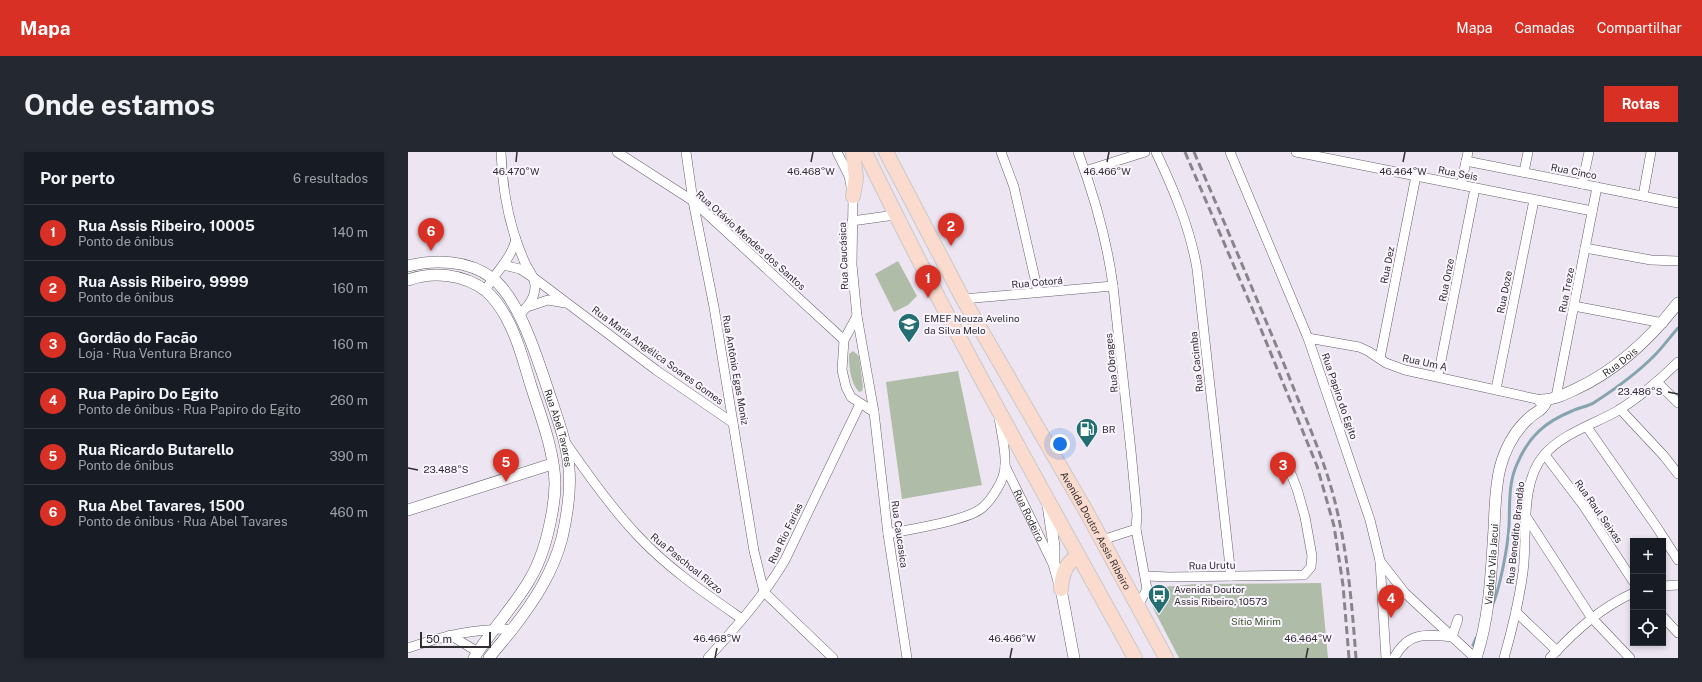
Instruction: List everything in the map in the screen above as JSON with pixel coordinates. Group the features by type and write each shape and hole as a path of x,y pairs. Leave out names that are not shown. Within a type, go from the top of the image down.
{"main road":[{"path":"853,152 856,178 853,196"},
{"path":"865,152 895,215 997,409 1135,658"},
{"name":"Avenida Doutor Assis Ribeiro","path":"886,152 963,299 1102,540 1166,658"},
{"path":"1061,589 1062,576 1069,562 1078,555"}],"street":[{"path":"501,152 504,188 516,239 525,263 534,278 533,296 523,311"},
{"name":"Rua Otávio Mendes dos Santos","path":"616,152 693,201 844,340"},
{"name":"Rua Antônio Egas Moniz","path":"686,152 693,201 714,307 754,551 764,592"},
{"name":"Rua Caucásica","path":"837,152 849,176 853,196 852,265 857,316"},
{"path":"1001,152 1014,187 1038,292"},
{"name":"Rua Obrages","path":"1078,152 1085,171 1104,241 1113,286 1131,451 1137,516 1136,530 1146,576"},
{"path":"1085,171 1146,152"},
{"name":"Rua Cacimba","path":"1156,152 1184,217 1195,256 1231,576"},
{"name":"Rua Papiro do Egito","path":"1230,152 1308,338 1370,520 1380,561 1386,658"},
{"name":"Rua Seis","path":"1296,152 1592,211"},
{"path":"1524,172 1528,152"},
{"path":"1582,184 1589,152"},
{"path":"1642,196 1651,152"},
{"path":"1461,185 1467,156"},
{"name":"Rua Cinco","path":"1467,156 1524,172 1678,203"},
{"name":"Rua Dez","path":"1380,358 1416,176"},
{"name":"Rua Treze","path":"1548,399 1574,306 1597,187"},
{"name":"Rua Onze","path":"1438,376 1475,188"},
{"name":"Rua Doze","path":"1496,389 1534,200"},
{"path":"852,221 895,215"},
{"path":"485,291 513,249 516,239"},
{"path":"1585,248 1651,260 1678,261"},
{"name":"Rua Abel Tavares","path":"408,266 430,261 470,267 493,278 523,311 565,442 569,483 566,517 562,537 545,581 534,599 493,656"},
{"name":"Rua Maria Angélica Soares Gomes","path":"503,265 520,269 534,278 656,370 733,423"},
{"name":"Rua Abel Tavares","path":"408,280 430,274 462,280 485,291 497,303 506,317 516,340 544,426 552,464 555,482 554,498 542,553 523,590 492,629 476,655"},
{"name":"Rua Cotorá","path":"963,299 1113,286"},
{"name":"Rua Maria Angélica Soares Gomes","path":"523,311 548,300 570,305"},
{"name":"Rua Dois","path":"1500,469 1509,444 1530,417 1535,415 1545,405 1548,399 1584,385 1611,369 1632,353 1663,323 1678,303"},
{"path":"1574,306 1663,323"},
{"path":"857,316 844,340 842,370 846,387 851,397 874,412"},
{"name":"Rua Caucasica","path":"857,316 874,412 888,534 907,658"},
{"name":"Rua Um A","path":"1308,338 1359,347 1392,366 1548,399"},
{"name":"Rua Benedito Brandão","path":"1504,658 1516,612 1523,570 1528,491 1536,467 1545,454 1562,441 1620,409 1657,382 1678,362"},
{"path":"1657,382 1678,403"},
{"name":"Rua Rio Farias","path":"708,658 764,592 785,560 860,404"},
{"path":"888,534 959,519 973,514 982,508 992,498 1004,476 1005,466 997,409"},
{"path":"1620,409 1664,456 1678,474"},
{"path":"1587,427 1678,560"},
{"name":"Rua Paschoal Rizzo","path":"565,442 600,490 639,537 671,567 742,619"},
{"name":"Rua Raul Seixas","path":"1545,454 1583,505 1630,576"},
{"path":"408,510 552,464"},
{"name":"Rua Rodeiro","path":"1005,466 1054,564 1061,589 1074,658"},
{"name":"Rua Urutu","path":"1146,576 1304,575 1308,571 1312,562 1312,556 1305,517 1297,489 1288,466"},
{"name":"Viaduto Vila Jacuí","path":"1476,658 1484,632 1489,603 1496,498 1500,469"},
{"name":"Rua Rodeiro","path":"1047,498 1054,546 1054,564"},
{"path":"1527,518 1591,618 1630,658"},
{"path":"1102,540 1136,530"},
{"path":"1380,561 1405,593 1476,658"},
{"path":"1138,606 1147,590 1146,576"},
{"path":"1666,586 1678,585"},
{"path":"764,592 833,658"},
{"path":"1550,658 1591,618 1618,600 1630,594"},
{"path":"1516,612 1557,651"},
{"path":"1452,637 1458,619"},
{"path":"1666,620 1678,633"},
{"path":"408,648 450,635 492,629 513,629"},
{"path":"450,635 476,655"},
{"path":"1394,658 1401,646 1412,638 1425,635 1452,637"}],"green space":[{"path":"898,261 917,296 908,305 894,312 875,274"},
{"path":"853,351 859,356 863,387 862,391 859,392 852,379 850,369 849,354"},
{"path":"958,371 982,485 902,499 886,382"},
{"name":"Sítio Mirim","path":"1321,583 1328,658 1179,658 1153,608 1152,593 1162,587 1196,584"}],"waterway":[{"path":"1492,606 1501,578 1507,544 1512,479 1517,464 1527,445 1546,425 1562,415 1592,404 1626,380 1654,356 1678,328"},
{"path":"1473,645 1476,638"}],"railway":[{"path":"1185,152 1258,322 1317,466 1334,526 1343,585 1349,658"},
{"path":"1194,152 1286,369 1325,468 1335,502 1343,541 1351,600 1356,658"}],"place":[{"name":"Rua Assis Ribeiro, 9999","path":"951,246"},
{"name":"Rua Abel Tavares, 1500","path":"431,251"},
{"name":"Rua Assis Ribeiro, 10005","path":"928,298"},
{"name":"EMEF Neuza Avelino da Silva Melo","path":"909,344"},
{"name":"BR","path":"1087,448"},
{"name":"Rua Ricardo Butarello","path":"506,482"},
{"name":"Gordão do Facão","path":"1283,485"},
{"name":"Avenida Doutor Assis Ribeiro, 10573","path":"1159,614"},
{"name":"Rua Papiro Do Egito","path":"1391,618"}]}
